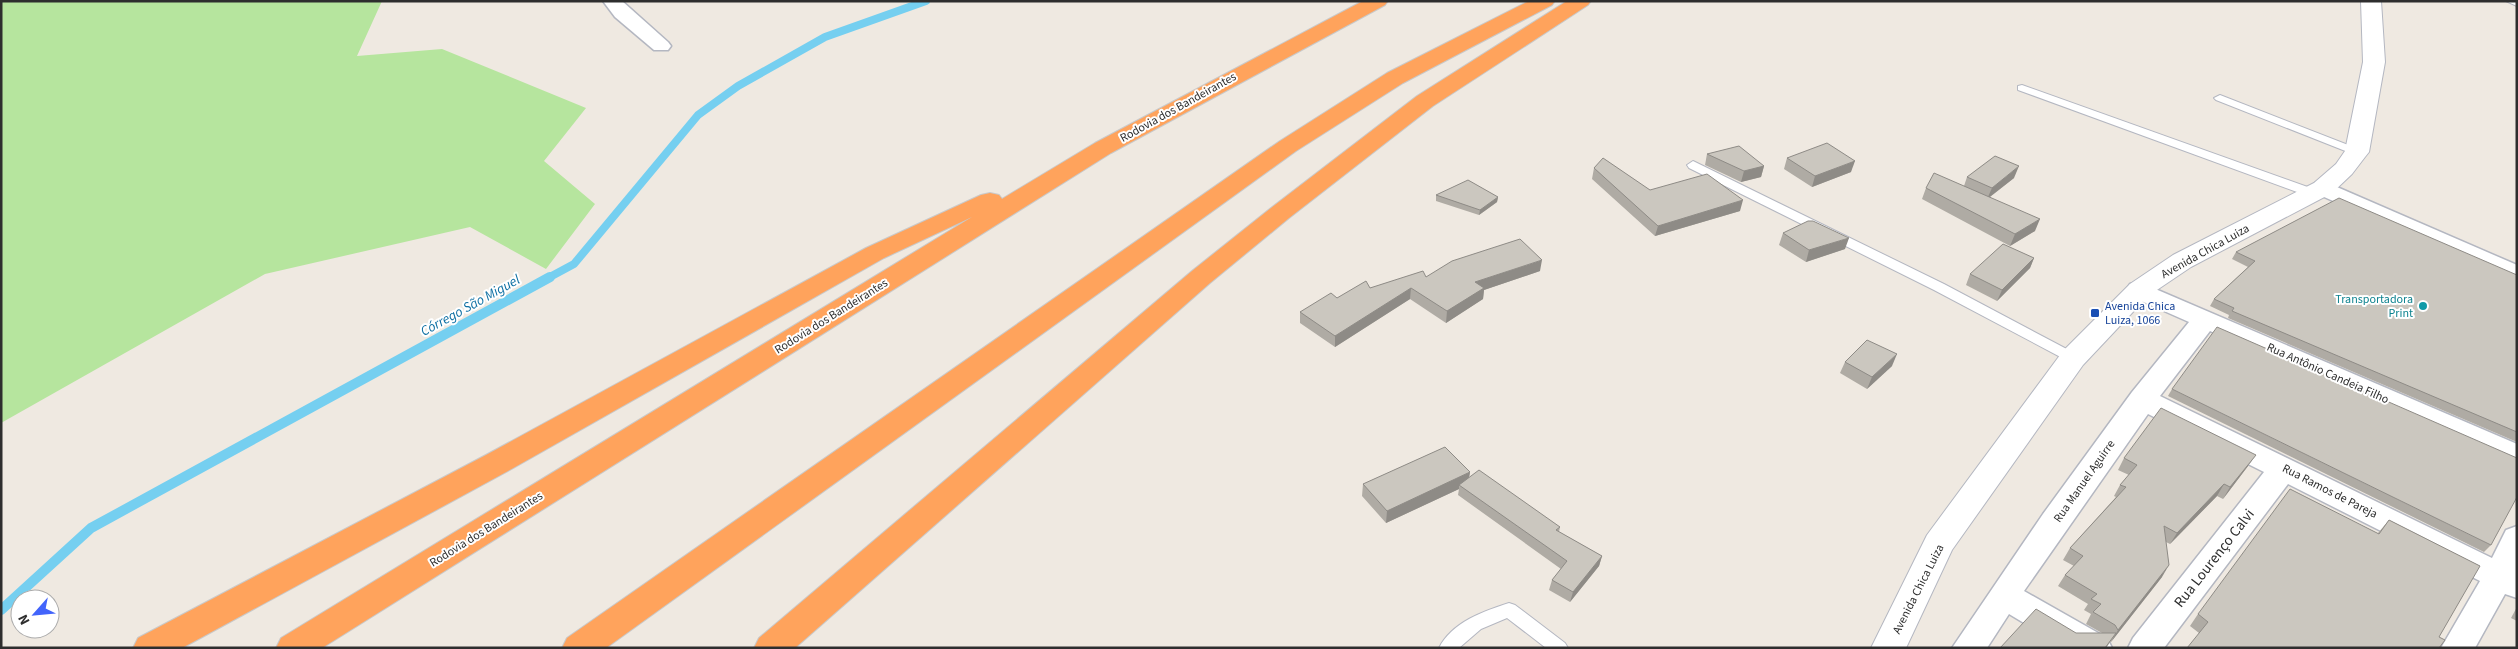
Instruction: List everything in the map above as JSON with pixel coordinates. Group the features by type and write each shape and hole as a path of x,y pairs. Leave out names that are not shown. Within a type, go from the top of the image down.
{"highway":[{"name":"Rodovia dos Bandeirantes","path":"293,648 1103,148 1378,1"},
{"path":"579,648 1288,146 1395,78 1545,1"},
{"path":"771,648 988,464 1201,277 1280,213 1425,101 1582,1"},
{"path":"150,648 497,463 875,254 1103,148"}],"main road":[{"name":"Avenida Chica Luiza","path":"1888,648 1939,544 2073,358 2139,290 2182,261 2317,191 2344,169 2357,152 2374,62 2371,1"}],"street":[{"path":"612,1 622,13 660,46"},
{"path":"2317,191 2517,274"},
{"name":"Rua Antônio Candeia Filho","path":"2139,290 2517,456"},
{"name":"Rua Manuel Aguirre","path":"1969,648 2142,399 2205,319"},
{"name":"Rua Ramos de Pareja","path":"2142,399 2508,581"},
{"name":"Rua Lourenço Calvi","path":"2145,648 2284,468"},
{"path":"2458,648 2508,581 2517,538"},
{"path":"2004,595 2095,648"}],"lane":[{"path":"2511,1 2517,3"},
{"path":"2022,88 2317,191"},
{"path":"2220,98 2357,152"},
{"path":"1693,165 1939,287 2073,358"},
{"path":"1448,648 1460,633 1490,615 1509,610 1560,648"}],"green space":[{"path":"1,1 382,1 357,56 442,49 586,108 544,161 595,204 546,269 470,227 265,274 1,423"}],"building":[{"path":"1827,143 1855,161 1815,176 1787,158"},
{"path":"1739,146 1764,166 1744,171 1707,154"},
{"path":"1995,156 2019,166 1992,188 1967,177"},
{"path":"1603,158 1650,190 1707,174 1743,200 1658,226 1594,168"},
{"path":"1934,173 2040,219 2015,234 1926,188"},
{"path":"1468,180 1498,197 1480,210 1436,195"},
{"name":"Transportadora Print","path":"2339,198 2517,275 2517,432 2232,311 2234,308 2214,299 2255,261 2236,252"},
{"path":"1808,221 1813,221 1849,238 1809,250 1783,233"},
{"path":"1520,239 1542,260 1475,282 1484,288 1447,311 1411,288 1335,336 1300,312 1331,293 1337,298 1366,281 1370,288 1423,271 1426,277 1452,261"},
{"path":"2003,244 2034,258 2002,290 1970,274"},
{"path":"2217,327 2517,458 2517,497 2491,545 2172,389"},
{"path":"1867,340 1897,354 1872,377 1845,362"},
{"path":"2161,408 2256,455 2230,487 2224,484 2177,533 2164,526 2169,565 2118,630 2115,625 2093,612 2101,604 2091,599 2097,594 2065,575 2083,556 2070,548 2126,487 2120,485 2137,465 2124,458"},
{"path":"1445,447 1470,472 1387,511 1363,484"},
{"path":"1479,470 1560,527 1556,530 1602,556 1573,592 1552,580 1567,561 1459,485"},
{"path":"2290,489 2379,534 2389,520 2480,566 2439,637 2445,640 2439,648 2187,648 2208,622 2198,614"},
{"path":"2036,609 2076,633 2116,633 2105,648 2000,648"}],"waterway":[{"name":"Córrego São Miguel","path":"548,278 574,264 698,115 738,86 825,37 926,1"},
{"name":"Córrego São Miguel","path":"1,610 91,528 550,277"}],"place":[{"name":"Transportadora Print","path":"2423,306"},
{"name":"Avenida Chica Luiza, 1066","path":"2095,313"}]}
